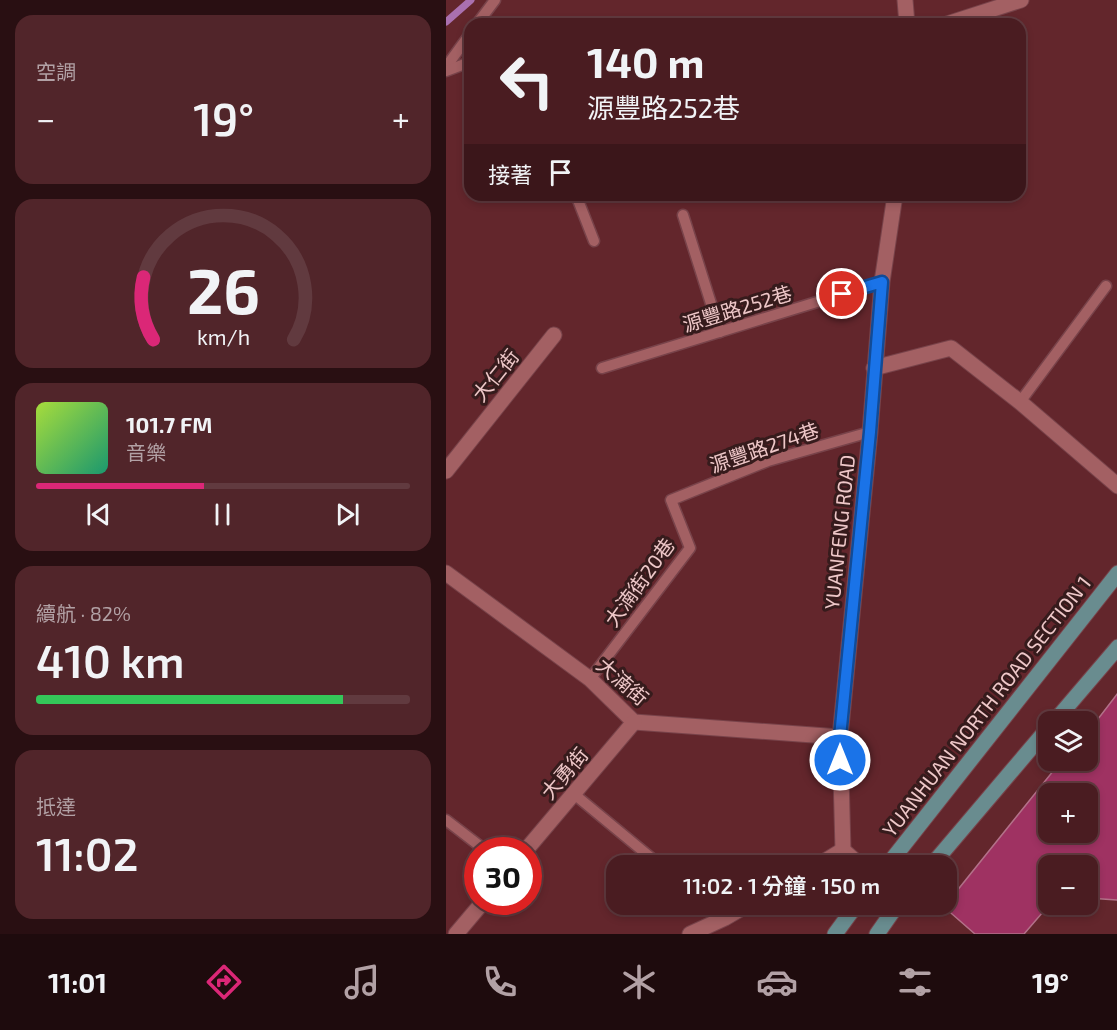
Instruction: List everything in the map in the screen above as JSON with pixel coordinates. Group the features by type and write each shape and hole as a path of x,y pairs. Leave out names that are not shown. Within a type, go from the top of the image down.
{"main road":[{"name":"YUANHUAN NORTH ROAD SECTION 1","path":"896,855 1117,576"},
{"path":"1063,711 1118,647"},
{"path":"940,855 1038,740"},
{"path":"835,934 849,915"},
{"path":"877,934 890,915"}],"street":[{"path":"905,0 906,18"},
{"path":"966,18 1021,0"},
{"name":"YUANFENG ROAD","path":"843,850 840,737 870,432 882,282 894,201"},
{"name":"大仁街","path":"446,471 554,335"},
{"path":"874,368 951,348 1020,402 1118,486"},
{"name":"大湳街","path":"446,573 590,679 634,722 840,737"},
{"name":"大勇街","path":"537,837 634,722"},
{"path":"835,855 843,850 849,855"},
{"path":"456,934 473,915"},
{"path":"690,934 730,915"}],"lane":[{"path":"482,18 495,0"},
{"path":"446,69 464,43"},
{"path":"446,69 464,64"},
{"path":"578,201 594,241"},
{"path":"683,215 720,332"},
{"name":"源豐路252巷","path":"602,368 882,282"},
{"path":"1020,402 1106,285"},
{"name":"源豐路274巷","path":"671,500 768,461 870,432"},
{"name":"大湳街20巷","path":"590,679 690,548 671,500"},
{"path":"574,794 648,855"},
{"path":"446,820 468,837"},
{"path":"722,915 725,918"}],"building":[{"path":"1118,693 1118,900 1098,899 1098,855 1038,855 1038,915 1040,915 1024,934 975,934 953,915 957,915 957,891 1038,790 1038,843 1098,843 1098,783 1044,783 1053,771 1098,771 1098,719"}],"waterway":[{"path":"446,22 471,0"}],"route":[{"path":"840,760 840,737 870,432 882,282 842,294"}]}
